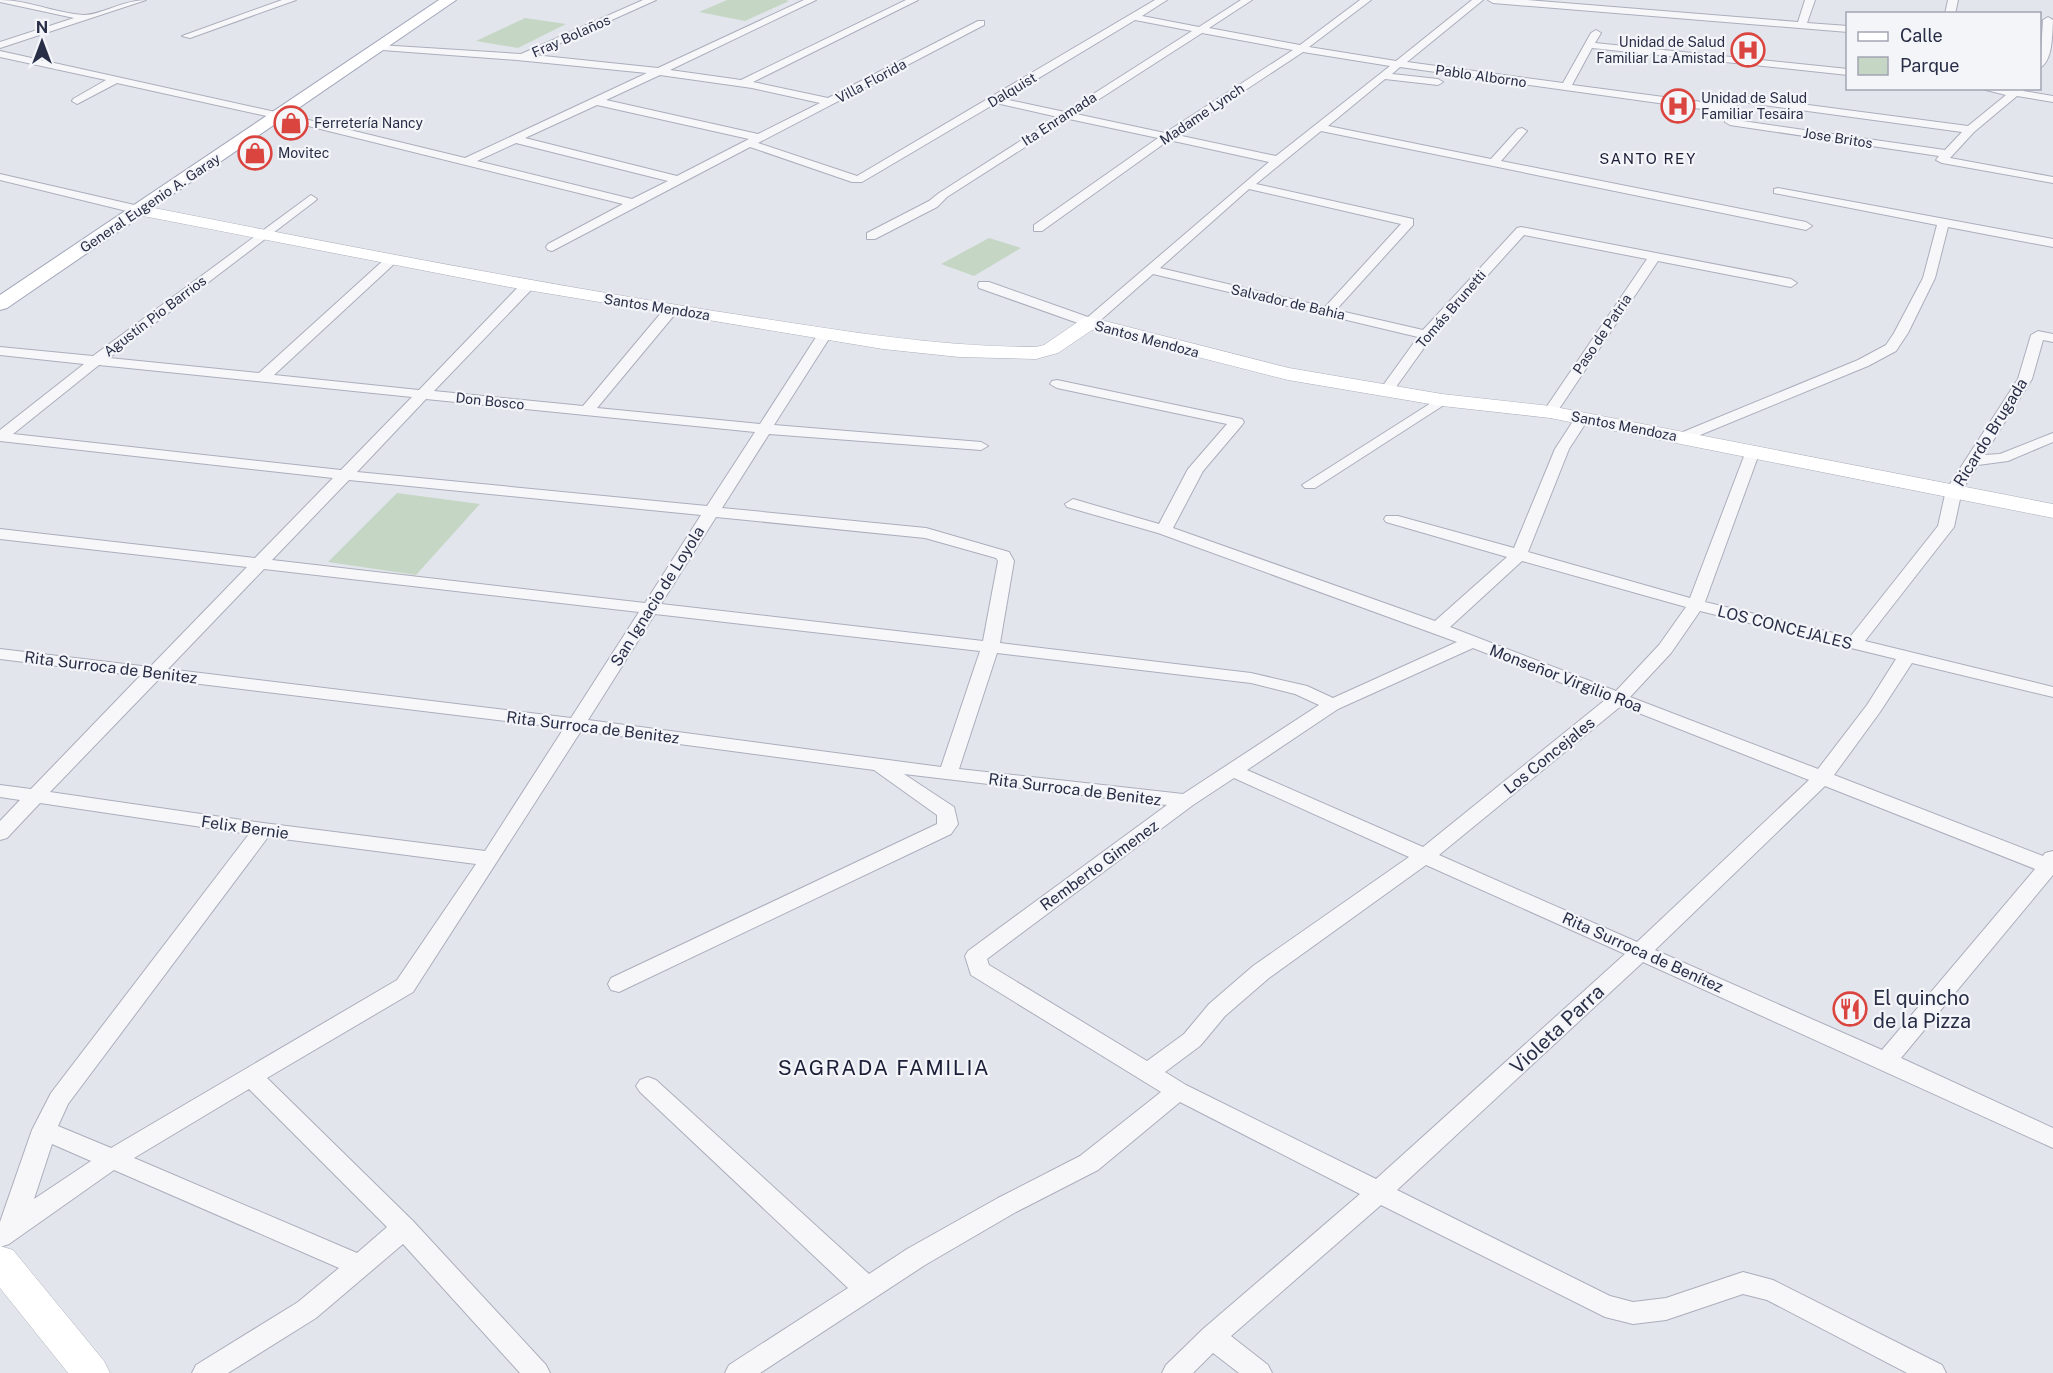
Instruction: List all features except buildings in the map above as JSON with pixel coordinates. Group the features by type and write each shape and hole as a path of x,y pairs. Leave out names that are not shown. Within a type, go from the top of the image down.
{"main road":[{"name":"General Eugenio A. Garay","path":"0,304 382,47 448,0"}],"street":[{"path":"0,45 141,0"},
{"path":"272,0 287,1"},
{"name":"Fray Bolaños","path":"524,56 651,0"},
{"path":"466,162 811,0"},
{"path":"743,83 913,0"},
{"name":"Dalquist","path":"756,141 856,180 862,179 1162,0"},
{"name":"Ita Enramada","path":"871,236 933,204 943,195 1066,115 1247,0"},
{"name":"Madame Lynch","path":"1038,228 1168,136 1301,49 1366,0"},
{"path":"984,285 1089,322 1247,185 1478,0"},
{"path":"1493,0 1846,28"},
{"path":"1802,24 1810,0"},
{"path":"11,1 85,18"},
{"path":"187,36 287,1"},
{"name":"Pablo Alborno","path":"1133,17 1398,65 1728,109"},
{"path":"2041,64 2046,57 2043,48 2048,20"},
{"name":"Villa Florida","path":"552,247 676,179 756,141 981,23"},
{"path":"1564,88 1596,33"},
{"path":"1589,45 1846,72"},
{"path":"382,47 524,56 657,72 743,83 831,102"},
{"path":"0,54 280,116 632,203"},
{"path":"1383,76 1454,84"},
{"path":"77,100 116,80"},
{"path":"1524,93 1565,97 1580,90"},
{"path":"1944,157 1970,130 2019,91 2053,99"},
{"path":"1728,109 1737,99 1741,99 1970,130"},
{"path":"995,100 1278,160"},
{"path":"595,101 756,141"},
{"name":"Jose Britos","path":"1728,109 1730,122 1944,157 2053,180"},
{"path":"1318,127 1806,226"},
{"path":"1493,163 1522,132"},
{"path":"515,139 676,179"},
{"path":"0,177 139,210"},
{"path":"1247,185 1408,221 1410,224 1328,311"},
{"path":"1778,191 2053,243"},
{"name":"Agustín Pio Barrios","path":"0,437 96,361 311,199"},
{"name":"Santos Mendoza","path":"139,210 390,261 527,286 825,334 924,346 1036,353 1051,349 1089,322 1233,362 1442,400 1550,412 2053,511"},
{"path":"1683,437 1863,363 1891,348 1929,278 1935,248 1944,221"},
{"name":"Tomás Brunetti","path":"1386,391 1426,335 1521,231 1655,256"},
{"path":"1655,256 1791,283"},
{"name":"Paso de Patria","path":"1550,412 1655,256"},
{"path":"263,377 390,261"},
{"name":"Salvador de Bahia","path":"1150,269 1426,335"},
{"path":"0,833 527,286"},
{"path":"587,411 671,310"},
{"name":"San Ignacio de Loyola","path":"6,1231 112,1160 405,986 490,860 825,334"},
{"name":"Ricardo Brugada","path":"1854,643 1946,526 1954,490 2025,379 2046,336"},
{"name":"Don Bosco","path":"0,351 764,429 981,446"},
{"path":"1057,384 1237,422 1196,469 1164,530"},
{"path":"1310,485 1442,400"},
{"path":"1438,628 1519,555 1562,449 1582,418"},
{"path":"0,437 345,475 926,533 1003,555 1006,561 990,648 948,774"},
{"path":"1972,460 2003,458 2053,437"},
{"name":"Los Concejales","path":"1148,1072 1192,1040 1217,1010 1261,972 1426,855 1619,698 1665,649 1696,605 1753,451"},
{"name":"Monseñor Virgilio Roa","path":"1073,504 1164,530 1438,628 1822,778 2052,864"},
{"name":"LOS CONCEJALES","path":"1392,519 1696,605 2053,692"},
{"path":"0,534 1264,681 1316,694 1332,705"},
{"name":"Remberto Gimenez","path":"1473,641 1332,705 1231,770 976,956 979,969 1178,1091 1605,1306 1633,1313 1666,1309 1743,1283 1773,1291 1933,1373"},
{"name":"Rita Surroca de Benitez","path":"0,654 575,724 948,774 1186,801"},
{"name":"Violeta Parra","path":"1175,1373 1212,1337 1379,1192 1641,951 1822,778 1874,708 1906,656"},
{"path":"619,984 933,834 948,824 947,812 878,765"},
{"name":"Rita Surroca de Benítez","path":"1231,770 1641,951 2053,1139"},
{"name":"Felix Bernie","path":"0,791 263,830 490,860"},
{"path":"6,1231 58,1098 263,830"},
{"path":"1886,1061 2052,864"},
{"path":"252,1078 404,1228 537,1373"},
{"path":"648,1086 867,1289"},
{"path":"738,1373 867,1289 1007,1205 1089,1163 1178,1091"},
{"path":"44,1130 359,1265"},
{"path":"205,1373 307,1311 404,1228"},
{"path":"0,1261 91,1373"},
{"path":"1212,1337 1259,1373"}],"green space":[{"path":"727,0 789,1 745,21 699,12"},
{"path":"525,18 566,24 518,48 476,41"},
{"path":"989,238 1021,248 974,276 941,264"},
{"path":"397,493 480,504 416,575 328,562"}],"place":[{"name":"Unidad de Salud Familiar La Amistad","path":"1748,50"},
{"name":"Unidad de Salud Familiar Tesaira","path":"1678,106"},
{"name":"Ferretería Nancy","path":"291,123"},
{"name":"Movitec","path":"255,153"},
{"name":"El quincho de la Pizza","path":"1850,1009"}],"district":[{"name":"SANTO REY","path":"1648,159"},
{"name":"SAGRADA FAMILIA","path":"884,1068"}]}
